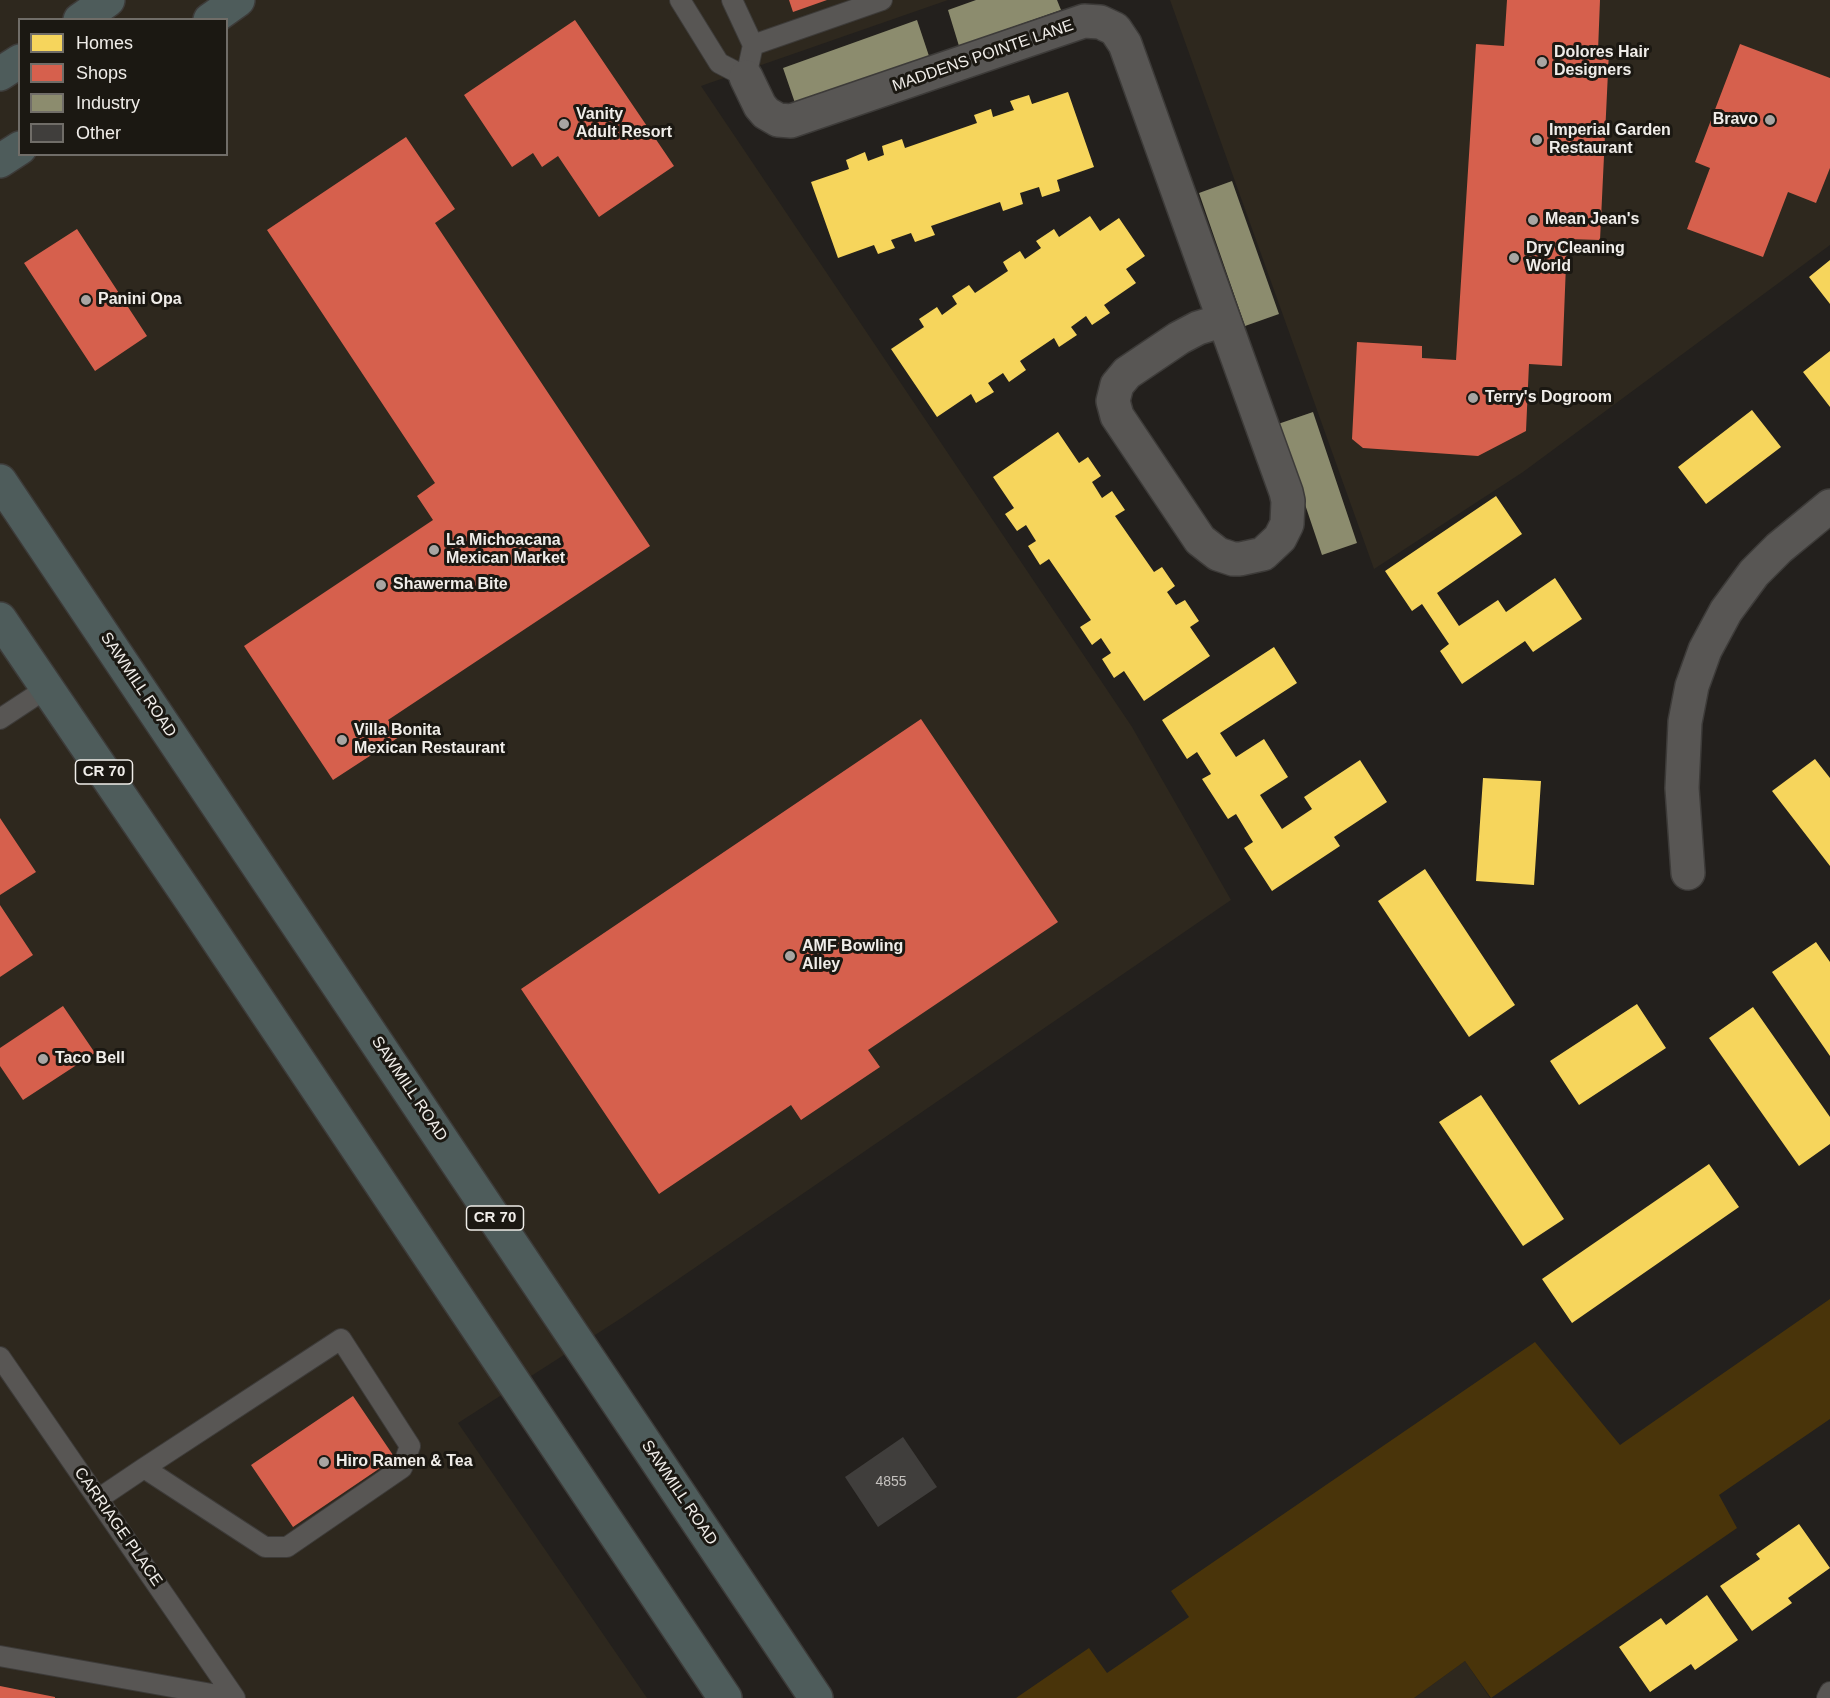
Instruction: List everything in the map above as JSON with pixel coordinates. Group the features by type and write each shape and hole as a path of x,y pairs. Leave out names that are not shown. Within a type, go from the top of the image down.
{"main road":[{"path":"83,18 108,0"},
{"path":"213,18 238,0"},
{"path":"0,74 18,61"},
{"path":"0,161 18,149"},
{"name":"SAWMILL ROAD","path":"0,481 805,1694"},
{"name":"CR 70","path":"0,618 725,1698"}],"street":[{"name":"MADDENS POINTE LANE","path":"746,77 760,106 766,113 778,120 791,121 1084,21 1095,21 1115,29 1125,44 1286,492 1289,508 1287,524 1280,538 1263,554 1240,559 1218,555 1200,540 1120,421 1113,401 1117,385 1127,373 1179,338 1198,328 1224,320"},
{"path":"1688,873 1682,788 1684,731 1692,686 1705,650 1726,611 1754,573 1779,548 1830,506"}],"lane":[{"path":"680,0 719,63 746,77 753,45 732,0"},
{"path":"753,45 882,0"},
{"path":"0,719 47,688"},
{"path":"98,1498 341,1339 410,1446 402,1468 287,1547 265,1547 144,1468"},
{"name":"CARRIAGE PLACE","path":"0,1357 234,1698"},
{"path":"0,1656 234,1698"},
{"path":"1827,1698 1830,1692"}],"shaded area":[{"path":"0,0 948,0 701,86 1132,727 1231,900 623,1317 458,1423 647,1698 0,1698"},
{"path":"1170,0 1830,0 1830,245 1523,472 1374,569"},
{"path":"1830,1299 1830,1419 1719,1495 1737,1528 1491,1698 1465,1661 1414,1698 1016,1698 1089,1648 1107,1673 1189,1617 1171,1591 1535,1342 1620,1445"},
{"path":"1465,1661 1490,1698 1414,1698"}],"building: Homes":[{"path":"1068,92 1094,167 1057,180 1060,191 1042,197 1039,187 1020,193 1023,204 1003,211 1000,202 931,226 935,235 915,242 911,233 891,240 895,248 878,254 874,245 838,258 811,182 849,169 846,160 865,152 868,161 884,155 882,146 902,139 905,148 977,123 974,115 991,109 993,117 1014,110 1010,101 1029,95 1032,104"},
{"path":"1090,216 1100,231 1119,218 1145,256 1126,269 1136,283 1104,305 1110,313 1092,325 1086,316 1071,327 1077,335 1059,347 1054,338 1020,361 1026,370 1009,382 1003,373 988,383 994,392 976,403 971,394 937,417 891,349 924,327 919,319 937,307 942,315 957,304 952,296 969,285 975,293 1008,271 1003,262 1020,251 1025,259 1041,248 1036,241 1054,229 1059,237"},
{"path":"1830,260 1830,304 1809,277"},
{"path":"1830,351 1830,407 1803,372"},
{"path":"1752,410 1781,447 1706,504 1678,467"},
{"path":"1058,432 1079,463 1088,457 1101,476 1092,482 1102,498 1112,491 1125,510 1115,516 1154,572 1162,567 1175,586 1167,592 1176,605 1185,600 1199,621 1190,627 1210,656 1144,701 1124,671 1114,678 1102,659 1111,653 1101,638 1092,645 1080,627 1091,620 1049,559 1040,565 1028,546 1036,541 1026,525 1017,531 1005,514 1014,508 993,477"},
{"path":"1496,496 1522,534 1437,593 1459,626 1498,600 1506,612 1555,578 1582,619 1533,652 1525,641 1462,684 1440,651 1449,644 1422,604 1412,611 1385,571"},
{"path":"1274,647 1297,683 1220,733 1236,757 1264,739 1288,777 1260,795 1282,829 1312,809 1304,797 1360,760 1387,802 1334,837 1340,846 1272,891 1244,848 1253,842 1236,814 1228,819 1202,779 1211,774 1197,752 1187,759 1162,720"},
{"path":"1815,759 1830,778 1830,866 1772,791"},
{"path":"1483,778 1541,781 1534,885 1476,881"},
{"path":"1425,869 1515,1005 1469,1037 1378,901"},
{"path":"1816,942 1830,962 1830,1056 1772,972"},
{"path":"1637,1004 1666,1048 1579,1105 1550,1061"},
{"path":"1753,1007 1830,1117 1830,1144 1799,1166 1709,1038"},
{"path":"1481,1095 1564,1219 1523,1246 1439,1122"},
{"path":"1709,1164 1739,1207 1572,1323 1542,1279"},
{"path":"1799,1524 1830,1568 1788,1598 1792,1603 1752,1631 1720,1586 1760,1559 1756,1554"},
{"path":"1707,1595 1738,1640 1695,1670 1691,1664 1650,1692 1619,1647 1661,1618 1666,1625"}],"building: Shops":[{"path":"789,0 827,0 793,12"},
{"path":"1507,0 1600,0 1598,51 1609,51 1600,240 1567,239 1562,366 1529,364 1526,431 1478,456 1363,448 1352,439 1357,342 1422,346 1422,358 1456,360 1476,44 1504,46"},
{"name":"Vanity Adult Resort","path":"575,20 674,166 599,217 558,156 542,167 533,153 512,167 464,95"},
{"name":"Bravo","path":"1740,44 1830,78 1830,168 1816,203 1788,192 1763,257 1687,229 1710,168 1695,162"},
{"path":"406,137 455,209 435,223 650,546 388,720 399,737 333,780 244,646 433,520 417,496 435,483 267,230"},
{"name":"Panini Opa","path":"77,229 147,336 95,371 24,263"},
{"name":"AMF Bowling Alley","path":"921,719 1058,922 868,1050 880,1067 801,1120 791,1105 659,1194 521,989"},
{"path":"0,818 36,872 0,895"},
{"path":"0,905 33,955 0,977"},
{"name":"Taco Bell","path":"63,1006 95,1053 23,1100 0,1066 0,1048"},
{"path":"353,1396 395,1458 293,1527 251,1465"},
{"path":"0,1686 55,1697 55,1698 0,1698"}],"building: Industry":[{"path":"976,0 1057,0 1061,10 959,46 948,10"},
{"path":"917,20 929,56 795,103 783,68"},
{"path":"1232,181 1279,314 1245,326 1199,193"},
{"path":"1313,412 1357,543 1322,555 1278,424"}],"building: Other":[{"path":"903,1437 937,1487 878,1527 845,1477"}],"place":[{"name":"Dolores Hair Designers","path":"1542,62"},
{"name":"Bravo","path":"1770,120"},
{"name":"Vanity Adult Resort","path":"564,124"},
{"name":"Imperial Garden Restaurant","path":"1537,140"},
{"name":"Mean Jean's","path":"1533,220"},
{"name":"Dry Cleaning World","path":"1514,258"},
{"name":"Panini Opa","path":"86,300"},
{"name":"Terry's Dogroom","path":"1473,398"},
{"name":"La Michoacana Mexican Market","path":"434,550"},
{"name":"Shawerma Bite","path":"381,585"},
{"name":"Villa Bonita Mexican Restaurant","path":"342,740"},
{"name":"AMF Bowling Alley","path":"790,956"},
{"name":"Taco Bell","path":"43,1059"},
{"name":"Hiro Ramen & Tea","path":"324,1462"}]}
